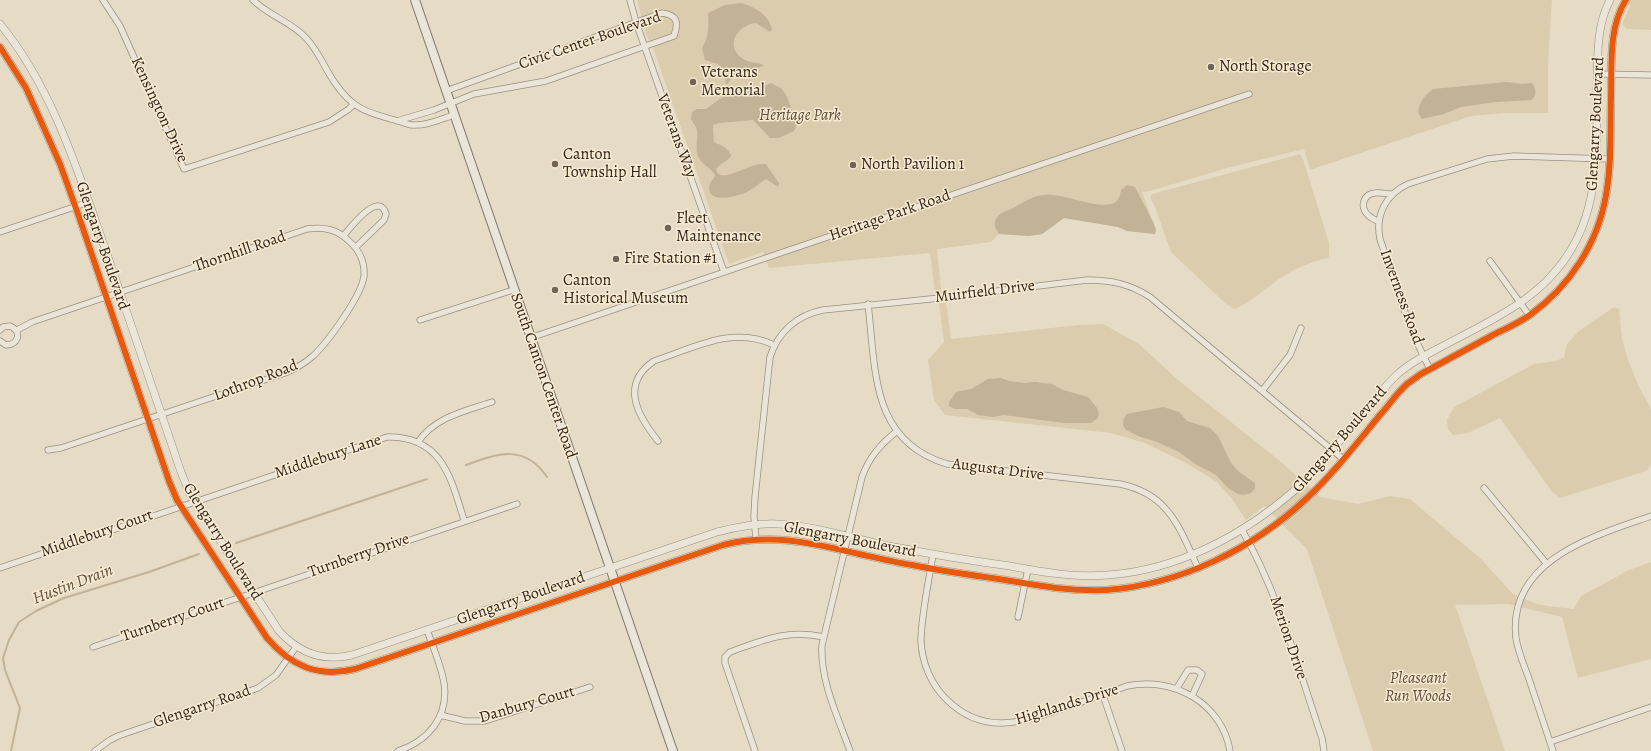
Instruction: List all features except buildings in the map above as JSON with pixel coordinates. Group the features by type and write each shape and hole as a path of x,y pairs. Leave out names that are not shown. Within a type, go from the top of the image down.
{"main road":[{"name":"South Canton Center Road","path":"415,0 673,751"}],"street":[{"name":"Kensington Drive","path":"102,0 120,26 184,168 329,122 354,104"},
{"path":"253,0 259,6 292,26 306,38 313,46 336,85 354,104 372,114 411,125 424,124 454,115"},
{"name":"Veterans Way","path":"630,0 644,46 724,272"},
{"name":"Glengarry Boulevard","path":"0,24 40,84 57,123 89,202 181,472 195,501 279,631 296,647 311,654 329,658 357,654 731,528 778,524 796,526 933,554 1074,575 1107,576 1150,569 1192,555 1216,544 1242,530 1267,513 1296,490 1392,379 1405,368 1521,304 1553,275 1565,259 1584,224 1590,203 1594,178 1600,29 1603,14 1610,0"},
{"name":"Glengarry Boulevard","path":"0,47 26,88 45,129 76,206 169,481 181,506 267,638 288,659 306,667 325,672 340,672 362,667 707,550 734,542 756,539 778,538 799,540 931,569 1070,589 1107,590 1153,582 1198,568 1227,554 1249,542 1276,524 1305,500 1343,459 1402,389 1414,379 1529,316 1563,285 1577,267 1597,228 1604,206 1608,184 1613,35 1618,15 1626,0"},
{"name":"Civic Center Boulevard","path":"397,121 450,104 474,94 546,81 674,36 677,28 675,19 670,14 662,13 446,91"},
{"path":"5,54 16,46"},
{"path":"1597,74 1651,75"},
{"name":"Heritage Park Road","path":"530,338 1250,94"},
{"path":"45,129 57,123"},
{"name":"Inverness Road","path":"1430,369 1423,357 1409,324 1378,232 1378,222 1383,206 1392,194 1408,184 1487,159 1514,156 1609,159"},
{"path":"1378,222 1364,210 1364,199 1368,195 1376,193 1392,194"},
{"path":"0,232 89,202"},
{"path":"344,235 372,207 378,205 383,208 386,214 384,220 356,247"},
{"name":"Thornhill Road","path":"16,330 32,322 307,229 326,228 344,235 356,247"},
{"name":"Lothrop Road","path":"48,450 62,448 162,415 285,373 300,366 320,349 350,307 361,288 364,277 362,262 356,247"},
{"path":"1490,261 1529,316"},
{"name":"Muirfield Drive","path":"756,539 755,497 767,368 774,345 788,326 807,314 823,310 868,304 940,298 1087,280 1114,282 1132,287 1150,297 1343,459"},
{"path":"420,320 514,290"},
{"name":"Augusta Drive","path":"868,304 879,394 886,414 897,431 919,451 947,464 1120,484 1139,489 1156,499 1170,513 1179,525 1198,568"},
{"path":"0,330 3,327 10,326 16,330 18,337 14,344 6,345 0,341"},
{"path":"1262,391 1290,355 1300,328"},
{"path":"658,441 646,426 634,398 637,381 641,372 654,361 732,336 755,337 774,345"},
{"path":"418,442 428,430 447,417 492,402"},
{"path":"850,751 824,675 822,655 824,637 847,537 866,465 878,448 897,431"},
{"name":"Middlebury Lane","path":"195,501 378,439 397,437 418,442 436,454 447,470 464,520"},
{"path":"1484,488 1547,564"},
{"name":"Middlebury Court","path":"0,568 195,501"},
{"name":"Turnberry Drive","path":"254,592 464,520 517,504"},
{"path":"1553,751 1518,646 1516,630 1517,612 1524,593 1534,576 1547,564 1578,543 1651,516"},
{"name":"Merion Drive","path":"1242,530 1261,563 1271,588 1322,738 1324,751"},
{"path":"703,537 707,550"},
{"name":"Highlands Drive","path":"933,554 922,632 923,655 927,670 935,685 944,697 956,708 983,721 1011,723 1029,720 1127,686 1160,684 1177,688 1192,696 1211,712 1220,724 1230,751"},
{"path":"1018,617 1028,569"},
{"path":"1107,576 1107,590"},
{"name":"Glengarry Boulevard","path":"546,590 550,603"},
{"name":"Turnberry Court","path":"94,647 254,592"},
{"name":"Glengarry Boulevard","path":"460,619 465,632"},
{"path":"398,751 423,738 432,729 440,715 443,705 444,685 427,630"},
{"path":"755,751 725,663 725,657 730,652 775,636 800,634 824,637"},
{"name":"Glengarry Road","path":"95,751 118,736 258,688 276,675 296,647"},
{"path":"357,654 362,667"},
{"path":"1177,688 1188,670 1197,670 1202,674 1192,696"},
{"name":"Danbury Court","path":"440,715 465,721 485,721 590,687"},
{"path":"1102,695 1122,751"},
{"path":"1550,742 1651,707"}],"green space":[{"path":"637,0 1552,0 1548,64 1548,113 1504,113 1471,116 1310,170 1304,149 1227,168 1150,191 1142,192 1156,230 1155,234 1127,231 1118,227 1064,218 1042,234 1029,236 999,234 991,242 937,249 941,289 947,308 951,339 1079,325 1103,324 1139,344 1178,380 1280,461 1320,497 1358,504 1390,496 1410,499 1481,559 1513,594 1534,603 1574,609 1581,596 1629,570 1651,562 1651,659 1578,678 1562,617 1508,604 1455,605 1505,751 1373,751 1307,549 1264,506 1246,520 1232,499 1217,482 1184,462 1145,443 1111,433 945,415 934,400 928,360 944,342 930,253 769,268 763,252 729,264 653,48 646,34"},
{"path":"1625,0 1651,0 1651,30 1626,29 1622,24 1630,6"},
{"path":"1300,154 1303,159 1329,243 1329,257 1290,272 1235,309 1226,304 1171,252 1155,207 1150,198 1152,194"},
{"path":"1614,307 1619,309 1622,339 1628,360 1639,387 1651,409 1651,465 1646,471 1560,498 1552,492 1500,418 1468,433 1453,435 1448,429 1447,420 1454,407 1534,364 1556,361 1564,357 1567,344 1579,331"}],"shaded area":[{"path":"741,3 756,9 764,15 772,30 770,32 756,23 743,28 739,32 735,37 734,42 734,48 737,54 745,60 764,65 754,70 735,75 728,84 726,84 724,70 718,64 705,60 702,48 708,31 708,13 725,5"},
{"path":"1507,82 1522,84 1532,83 1535,92 1534,98 1532,100 1496,102 1461,107 1444,114 1422,119 1418,112 1423,99 1433,89"},
{"path":"771,83 782,89 787,97 797,124 794,131 779,138 770,138 753,120 719,123 713,125 713,132 714,142 726,149 731,156 716,169 718,174 728,175 760,164 766,164 779,183 778,187 766,179 745,193 736,196 719,198 714,196 711,194 709,189 715,175 698,156 697,130 691,119 692,112 697,109 706,109 728,93 753,91"},
{"path":"1127,185 1135,187 1154,224 1156,230 1155,234 1127,231 1118,227 1064,218 1042,234 1029,236 999,234 996,228 995,224 998,215 1037,196 1053,195 1105,205 1117,201 1121,190"},
{"path":"1001,378 1009,381 1025,383 1035,382 1052,384 1063,390 1088,397 1097,408 1099,414 1097,419 1091,423 1064,423 1004,415 993,417 978,415 967,409 954,409 949,406 949,402 956,392 971,389 988,379"},
{"path":"1163,407 1179,412 1187,421 1210,428 1218,436 1231,463 1239,472 1255,483 1255,488 1251,493 1244,495 1238,494 1228,488 1216,475 1197,465 1179,452 1157,442 1138,436 1126,430 1123,425 1124,418 1127,414"}],"waterway":[{"name":"Hustin Drain","path":"466,465 489,457 510,454 530,460 539,467 547,477"},
{"name":"Hustin Drain","path":"236,543 427,479"},
{"name":"Hustin Drain","path":"11,751 20,708 5,670 3,658 9,640 19,622 36,611 64,598 149,572 199,554"}],"cycle path":[{"path":"0,47 26,88 60,164 169,481 177,500 267,638 276,648 296,662 317,671 329,672 355,669 723,545 741,541 775,540 808,543 945,571 1052,588 1079,590 1106,590 1133,587 1161,581 1214,561 1263,534 1306,499 1326,479 1396,395 1407,384 1421,374 1530,315 1558,291 1570,277 1589,246 1602,213 1606,195 1610,158 1612,47 1616,22 1626,0"}],"place":[{"name":"North Storage","path":"1211,67"},
{"name":"Veterans Memorial","path":"693,82"},
{"name":"Canton Township Hall","path":"555,164"},
{"name":"North Pavilion 1","path":"853,165"},
{"name":"Fleet Maintenance","path":"668,228"},
{"name":"Fire Station #1","path":"616,259"},
{"name":"Canton Historical Museum","path":"555,290"}],"park label":[{"name":"Heritage Park","path":"800,116"},
{"name":"Pleaseant Run Woods","path":"1418,688"}]}
